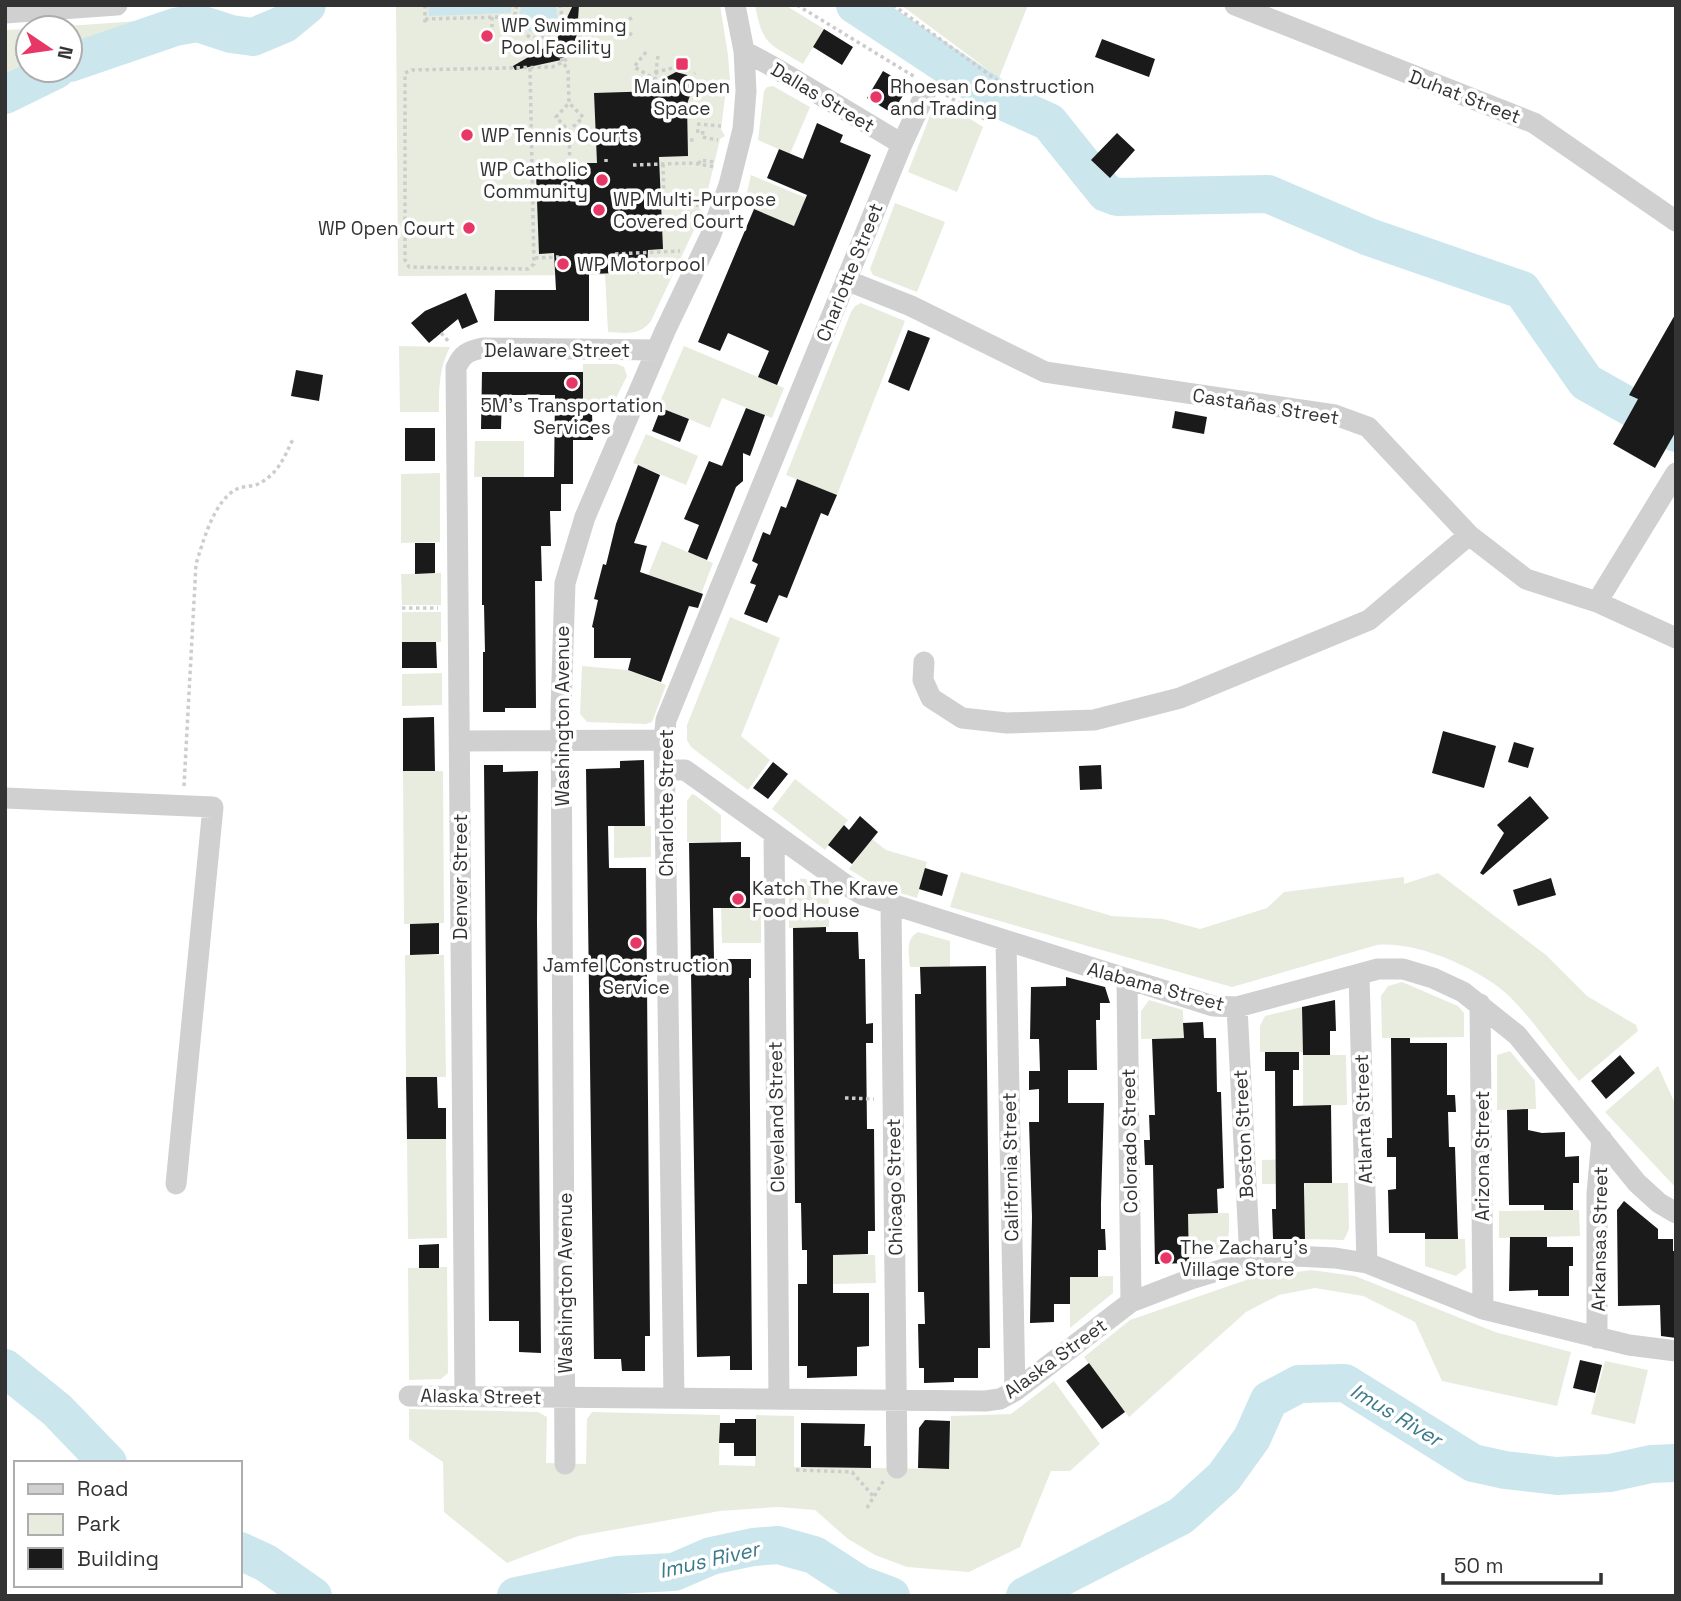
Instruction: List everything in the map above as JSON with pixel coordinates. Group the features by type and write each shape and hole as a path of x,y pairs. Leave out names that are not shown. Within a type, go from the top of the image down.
{"street":[{"path":"5,13 117,5"},
{"name":"Washington Avenue","path":"565,1464 561,741 563,599 568,568 584,517 710,237 729,185 745,111 744,51 735,5"},
{"name":"Duhat Street","path":"1235,5 1534,123 1676,221"},
{"name":"Dallas Street","path":"744,51 902,144"},
{"name":"Charlotte Street","path":"674,1398 664,740 666,720 927,87"},
{"name":"Castañas Street","path":"846,280 911,306 1045,372 1335,415 1368,427 1469,535 1526,579 1597,602 1676,638"},
{"name":"Delaware Street","path":"460,359 469,351 483,348 657,350"},
{"name":"Denver Street","path":"460,359 454,381 465,1396"},
{"path":"1597,602 1676,473"},
{"path":"924,662 923,680 932,698 962,718 1007,723 1094,720 1180,698 1368,620 1469,535"},
{"path":"460,741 664,740"},
{"name":"Alabama Street","path":"665,770 685,770 863,895 1213,1006 1237,1007 1378,969 1403,969 1433,978 1463,992 1517,1035 1637,1183 1659,1203 1676,1213"},
{"path":"5,798 213,807 176,1184"},
{"name":"Cleveland Street","path":"774,834 779,1399"},
{"name":"Chicago Street","path":"891,905 896,1400 891,1473"},
{"name":"California Street","path":"1006,942 1016,1391"},
{"name":"Atlanta Street","path":"1359,975 1367,1263"},
{"name":"Colorado Street","path":"1127,979 1131,1302"},
{"name":"Arizona Street","path":"1480,1004 1483,1308"},
{"name":"Boston Street","path":"1237,1007 1250,1261"},
{"name":"Arkansas Street","path":"1597,1338 1597,1193 1602,1139"},
{"name":"Alaska Street","path":"409,1396 1000,1399 1016,1391 1131,1302 1191,1279 1250,1261 1295,1256 1318,1256 1367,1263 1483,1308 1597,1338 1676,1351"}],"path":[{"path":"425,5 425,26"},
{"path":"517,5 517,27 529,37 544,38 558,28 561,21 559,5"},
{"path":"797,5 927,87 986,120"},
{"path":"893,5 998,81"},
{"path":"492,17 492,27"},
{"path":"530,68 534,264 528,269 409,267 405,260 405,73 412,70 530,68 547,68 562,60 579,43 581,24 625,22 633,17"},
{"path":"425,19 515,19"},
{"path":"581,32 626,31 632,35"},
{"path":"544,38 550,46"},
{"path":"646,52 634,67 654,79"},
{"path":"658,56 654,86 640,86 640,89 660,90"},
{"path":"562,60 568,71 569,103 583,117 569,131"},
{"path":"655,72 687,61"},
{"path":"655,72 663,79"},
{"path":"690,79 695,73"},
{"path":"569,103 555,117 569,131 570,171"},
{"path":"697,124 730,127"},
{"path":"526,131 532,131"},
{"path":"696,131 704,131 702,137 720,140"},
{"path":"526,139 532,138"},
{"path":"690,140 695,140"},
{"path":"669,157 669,164"},
{"path":"699,164 700,160 715,162"},
{"path":"663,164 664,199"},
{"path":"632,165 699,164 720,167"},
{"path":"668,206 709,205"},
{"path":"615,254 625,257 690,250"},
{"path":"535,258 558,259"},
{"path":"596,270 600,270 601,261"},
{"path":"183,805 195,564 206,532 220,505 236,489 257,485 279,469 293,439"},
{"path":"402,608 458,608"},
{"path":"845,1098 880,1098"},
{"path":"796,1470 852,1472 874,1497"},
{"path":"867,1508 891,1473"}],"green space":[{"path":"396,5 720,5 730,80 727,81 721,129 725,136 720,139 706,198 694,230 647,326 632,332 608,332 605,275 398,276"},
{"path":"755,5 785,5 824,29 803,64 769,42 761,29"},
{"path":"901,5 1028,5 999,78"},
{"path":"182,18 84,43 84,25"},
{"path":"5,30 14,30 14,71 5,75"},
{"path":"773,86 810,107 790,154 758,140 764,91"},
{"path":"937,98 983,127 957,192 908,172"},
{"path":"751,175 806,198 794,226 744,205"},
{"path":"895,203 945,222 917,292 873,275 870,269"},
{"path":"861,303 905,321 837,495 786,475 851,312"},
{"path":"399,346 450,347 440,378 439,412 400,412"},
{"path":"684,346 784,388 772,418 722,398 710,428 658,406"},
{"path":"583,364 617,364 624,367 627,376 613,404 583,405"},
{"path":"646,434 698,456 686,485 633,463"},
{"path":"475,441 524,441 524,477 474,477"},
{"path":"440,473 440,542 401,543 401,474"},
{"path":"662,541 713,563 701,594 648,575"},
{"path":"441,573 441,605 402,605 401,574"},
{"path":"402,612 441,612 441,642 402,642"},
{"path":"730,617 780,638 741,736 770,760 748,790 691,747 687,740 687,725"},
{"path":"582,666 628,670 666,685 652,722 587,722 580,714"},
{"path":"442,673 442,705 402,706 402,674"},
{"path":"403,771 443,771 444,923 404,924"},
{"path":"795,779 848,820 825,850 772,809"},
{"path":"692,794 721,815 721,842 687,842 687,801"},
{"path":"614,826 651,826 651,857 614,858"},
{"path":"872,839 886,850 927,862 917,898 874,885 849,869"},
{"path":"961,872 1112,916 1163,919 1200,929 1267,908 1284,892 1404,877 1404,884 1438,873 1546,955 1587,996 1636,1025 1638,1031 1579,1081 1510,997 1483,976 1429,952 1411,947 1377,945 1232,987 950,907"},
{"path":"806,879 829,897 829,927 789,928 789,887 791,880"},
{"path":"721,908 761,908 761,943 722,943"},
{"path":"918,932 950,941 950,967 910,967 909,943"},
{"path":"405,955 444,955 446,1077 406,1077"},
{"path":"1402,982 1458,1006 1464,1013 1464,1037 1382,1038 1381,996 1388,986"},
{"path":"1149,1000 1183,1010 1184,1038 1141,1039 1141,1011"},
{"path":"1302,1007 1303,1052 1260,1052 1260,1026 1265,1016"},
{"path":"1510,1051 1535,1081 1536,1109 1497,1110 1497,1055"},
{"path":"1303,1055 1346,1055 1347,1105 1303,1106"},
{"path":"1658,1066 1676,1106 1676,1188 1605,1112"},
{"path":"407,1139 446,1139 447,1238 408,1239"},
{"path":"1304,1159 1305,1183 1348,1183 1349,1229 1344,1240 1305,1239 1305,1184 1262,1184 1262,1160"},
{"path":"1579,1210 1580,1236 1499,1238 1499,1211"},
{"path":"1229,1213 1228,1237 1223,1249 1189,1265 1188,1214"},
{"path":"1425,1239 1465,1239 1466,1268 1456,1276 1425,1266"},
{"path":"833,1255 875,1255 876,1283 833,1284"},
{"path":"447,1267 448,1373 441,1379 409,1380 408,1268"},
{"path":"1311,1270 1355,1276 1495,1332 1571,1352 1557,1406 1442,1381 1415,1322 1363,1296 1315,1288 1279,1295 1246,1312 1129,1417 1084,1357 1130,1320 1252,1278"},
{"path":"1113,1276 1113,1293 1070,1328 1070,1277"},
{"path":"1605,1361 1648,1370 1635,1424 1591,1414"},
{"path":"1054,1381 1100,1444 1070,1471 1051,1471 1020,1547 969,1572 907,1567 875,1555 848,1539 815,1510 778,1507 720,1511 578,1536 507,1563 444,1512 443,1462 409,1439 409,1409 538,1412 547,1417 546,1463 586,1464 587,1419 592,1412 720,1415 719,1465 755,1466 756,1415 794,1416 794,1467 949,1469 951,1416 1011,1414"}],"water":[{"path":"428,5 511,5 511,13 429,16"},
{"path":"522,5 555,5 557,17 554,26 538,33 529,31 519,17"}],"building":[{"path":"573,5 579,5 577,34 572,49 561,60 515,70 513,66 556,41"},
{"path":"824,29 853,47 842,65 813,47"},
{"path":"1102,39 1155,59 1149,77 1095,57"},
{"path":"883,71 909,86 892,113 867,98"},
{"path":"676,72 687,75 693,87 687,104 688,156 659,157 663,249 648,250 647,272 589,274 589,321 494,321 495,290 556,290 554,253 539,254 536,173 587,171 587,163 597,163 594,93 658,91 663,79"},
{"path":"817,123 843,135 840,142 871,155 777,385 758,377 769,351 728,333 720,351 698,342 754,209 794,226 807,195 767,178 779,149 803,159"},
{"path":"1117,133 1135,150 1110,178 1091,160"},
{"path":"466,293 478,322 462,329 458,319 429,343 411,323 425,311"},
{"path":"1676,313 1676,431 1655,468 1613,444 1638,399 1629,395"},
{"path":"908,330 930,338 909,391 888,382"},
{"path":"296,370 323,375 319,401 291,396"},
{"path":"482,372 583,372 583,413 592,413 593,440 573,440 573,484 561,484 561,511 550,511 551,546 541,546 542,581 535,581 536,708 505,708 505,712 483,712 485,652 482,605 482,477 554,477 555,395 502,395 501,429 481,429"},
{"path":"661,408 689,419 680,442 652,431"},
{"path":"746,408 765,415 750,456 743,453 743,481 736,487 707,560 688,552 699,525 684,519 709,461 722,466"},
{"path":"1175,411 1207,417 1204,434 1172,428"},
{"path":"405,428 435,428 435,461 405,461"},
{"path":"638,465 660,475 634,543 647,546 640,572 703,594 698,608 689,606 661,682 628,670 631,658 594,658 592,627 598,600 594,599 616,524"},
{"path":"797,479 837,495 828,516 821,513 787,598 779,595 767,623 744,614 756,585 750,583 758,564 752,561 763,532 770,535 781,506 786,508"},
{"path":"415,543 435,543 435,573 415,574"},
{"path":"402,642 436,642 437,668 402,668"},
{"path":"434,717 435,771 403,771 403,718"},
{"path":"1443,731 1496,746 1484,788 1432,773"},
{"path":"1514,742 1534,748 1528,768 1508,762"},
{"path":"644,760 645,826 608,826 609,868 646,868 650,1336 645,1336 645,1371 622,1371 621,1359 594,1359 586,769 620,768 620,761"},
{"path":"773,762 788,774 768,799 753,788"},
{"path":"484,765 503,765 503,772 538,771 541,1353 519,1352 519,1321 489,1321"},
{"path":"1101,765 1102,789 1080,790 1079,766"},
{"path":"1530,796 1549,818 1483,875 1480,873 1504,833 1497,825"},
{"path":"860,816 878,832 852,864 828,845 844,825 849,830"},
{"path":"741,842 741,857 750,857 750,908 713,908 714,959 751,959 752,1370 730,1370 730,1356 697,1357 689,843"},
{"path":"925,868 948,875 942,896 919,889"},
{"path":"1551,878 1556,895 1518,906 1513,890"},
{"path":"439,923 439,954 410,955 410,924"},
{"path":"826,927 826,932 858,932 859,959 865,959 866,1024 873,1023 873,1043 866,1043 867,1129 874,1129 875,1231 868,1231 868,1254 833,1255 833,1293 869,1293 869,1346 857,1347 857,1376 807,1378 807,1366 798,1366 798,1284 807,1284 807,1250 802,1250 801,1203 795,1203 793,928"},
{"path":"986,966 990,1348 978,1348 978,1378 954,1378 954,1382 924,1383 924,1368 919,1368 918,1324 925,1324 924,1292 918,1292 915,994 921,994 920,967"},
{"path":"1066,977 1105,987 1110,1003 1100,1003 1100,1020 1096,1020 1097,1070 1068,1070 1068,1103 1104,1103 1101,1229 1105,1229 1106,1250 1098,1250 1098,1277 1070,1277 1070,1304 1054,1304 1054,1322 1030,1323 1032,1217 1029,1122 1039,1122 1039,1089 1029,1090 1029,1071 1040,1071 1039,1039 1030,1039 1031,987 1066,986"},
{"path":"1335,1000 1336,1031 1330,1031 1330,1055 1303,1055 1302,1007"},
{"path":"1203,1022 1204,1038 1216,1038 1217,1092 1221,1092 1224,1188 1217,1189 1218,1213 1188,1214 1189,1263 1155,1264 1153,1165 1145,1165 1144,1140 1150,1140 1149,1115 1155,1115 1152,1039 1184,1038 1183,1023"},
{"path":"1391,1038 1410,1038 1410,1043 1447,1043 1447,1095 1455,1095 1456,1112 1448,1112 1449,1147 1455,1147 1458,1239 1425,1239 1425,1233 1389,1233 1388,1190 1396,1189 1396,1157 1387,1157 1387,1138 1392,1138"},
{"path":"1265,1052 1299,1052 1299,1070 1293,1070 1293,1106 1331,1105 1332,1183 1304,1183 1305,1239 1273,1239 1272,1209 1276,1209 1275,1071 1265,1071"},
{"path":"1620,1055 1635,1073 1606,1099 1591,1081"},
{"path":"406,1077 437,1077 438,1108 446,1108 446,1139 407,1139"},
{"path":"1528,1109 1528,1130 1542,1133 1565,1132 1565,1157 1579,1156 1579,1183 1573,1183 1573,1210 1544,1210 1544,1205 1509,1205 1507,1110"},
{"path":"1624,1201 1658,1229 1658,1239 1673,1239 1673,1251 1676,1251 1676,1338 1661,1336 1660,1305 1618,1306 1617,1210"},
{"path":"1510,1237 1547,1237 1547,1247 1573,1247 1573,1266 1569,1266 1569,1296 1538,1296 1538,1290 1509,1291"},
{"path":"439,1244 439,1268 419,1268 419,1245"},
{"path":"1580,1360 1602,1365 1595,1393 1573,1388"},
{"path":"1089,1363 1125,1412 1102,1429 1066,1381"},
{"path":"735,1419 756,1419 756,1456 734,1456 734,1443 719,1443 720,1423 735,1423"},
{"path":"925,1420 950,1421 949,1469 918,1468 919,1428"},
{"path":"801,1423 865,1424 864,1446 871,1446 871,1468 801,1467"}],"waterway":[{"path":"84,58 175,27 197,23 231,34 253,37 284,24 307,5"},
{"path":"855,5 996,98 1049,122 1106,193 1117,197 1268,194 1369,237 1522,290 1586,382 1676,433"},
{"path":"5,95 27,84"},
{"name":"Imus River","path":"5,1368 57,1410 106,1461"},
{"name":"Imus River","path":"1025,1596 1181,1516 1224,1477 1252,1438 1269,1400 1299,1384 1345,1383 1473,1463 1505,1470 1557,1476 1610,1473 1651,1464 1676,1463"},
{"name":"Imus River","path":"516,1596 617,1575 674,1572 711,1556 778,1545 814,1555 859,1584 891,1596"},
{"name":"Imus River","path":"242,1552 266,1563 313,1596"}],"place":[{"name":"WP Swimming Pool Facility","path":"487,36"},
{"name":"Main Open Space","path":"682,64"},
{"name":"Rhoesan Construction and Trading","path":"876,97"},
{"name":"WP Tennis Courts","path":"467,135"},
{"name":"WP Catholic Community","path":"602,180"},
{"name":"WP Multi-Purpose Covered Court","path":"599,210"},
{"name":"WP Open Court","path":"469,228"},
{"name":"WP Motorpool","path":"563,264"},
{"name":"5M's Transportation Services","path":"572,383"},
{"name":"Katch The Krave Food House","path":"738,899"},
{"name":"Jamfel Construction Service","path":"636,943"},
{"name":"The Zachary's Village Store","path":"1166,1258"}]}
